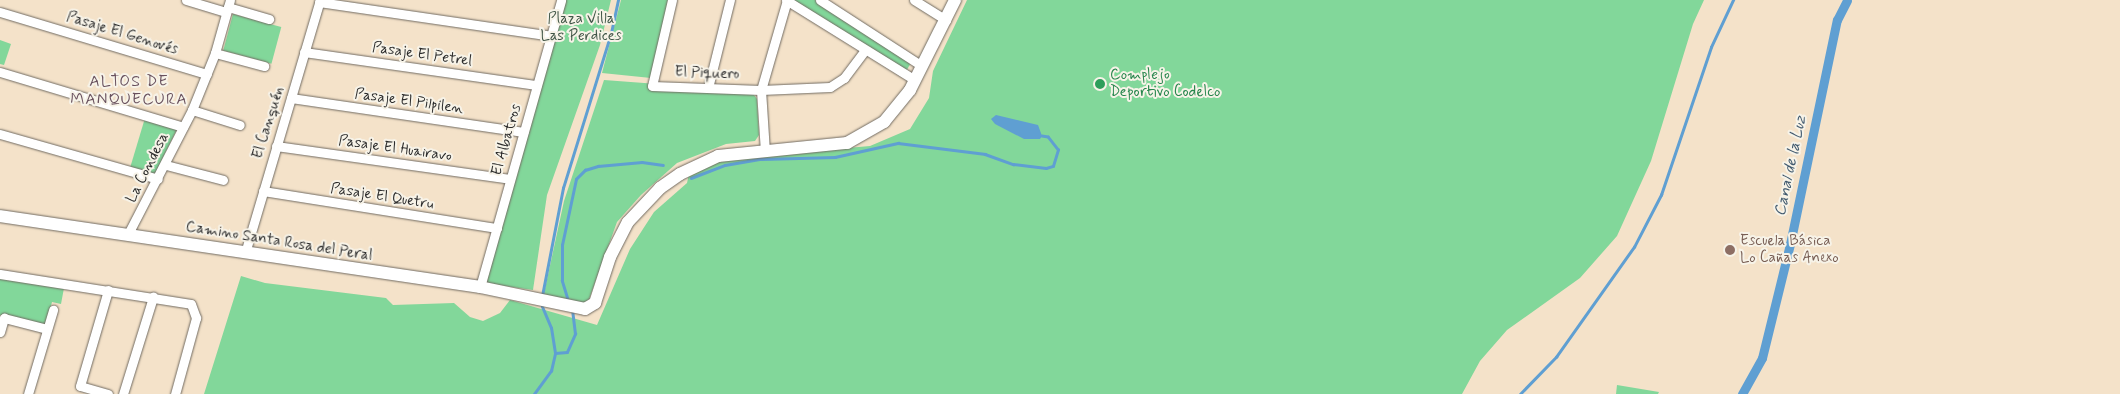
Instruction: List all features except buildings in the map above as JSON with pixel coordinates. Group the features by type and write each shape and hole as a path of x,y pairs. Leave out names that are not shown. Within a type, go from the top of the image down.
{"street":[{"path":"186,0 228,6 270,19"},
{"name":"El Albatros","path":"480,287 561,0"},
{"name":"El Piquero","path":"672,0 652,86 761,90 830,87 844,78 865,50"},
{"path":"708,88 730,0"},
{"path":"765,152 761,90 786,0 915,80"},
{"path":"820,0 922,66"},
{"path":"914,0 946,20"},
{"name":"Camino Santa Rosa del Peral","path":"0,216 480,287 582,310 593,305 610,257 628,222 660,188 680,174 718,156 831,146 857,139 892,115 915,80 955,0"},
{"path":"319,1 551,36"},
{"name":"El Canquén","path":"244,253 319,1"},
{"name":"La Condesa","path":"128,234 166,165 192,110 215,52 228,6"},
{"name":"Pasaje El Genovés","path":"0,12 207,74"},
{"path":"215,52 264,66"},
{"name":"Pasaje El Petrel","path":"304,52 537,85"},
{"path":"1,76 183,127"},
{"name":"Pasaje El Pilpilen","path":"290,98 524,132"},
{"path":"192,110 240,125"},
{"path":"0,134 158,179"},
{"name":"Pasaje El Huairavo","path":"276,146 510,179"},
{"path":"166,165 223,180"},
{"name":"Pasaje El Quetru","path":"263,191 497,228"},
{"path":"0,274 188,302 195,310 196,322 175,394"},
{"path":"108,290 80,386 108,394"},
{"path":"122,394 152,297"},
{"path":"28,394 53,310"},
{"path":"0,332 4,318 47,329"}],"green space":[{"name":"Plaza Villa Las Perdices","path":"565,0 611,0 600,45 547,195 533,290 484,283"},
{"name":"Plaza Villa Las Perdices","path":"621,0 668,0 651,78 602,73"},
{"path":"789,0 815,0 912,61 905,73"},
{"path":"967,0 1704,0 1693,24 1651,161 1617,236 1580,278 1507,330 1480,361 1462,394 204,394 241,276 265,283 386,298 393,305 454,303 470,317 483,321 500,313 510,300 597,325 630,249 654,212 687,183 690,169 721,159 870,146 910,129 929,98 933,71"},
{"path":"233,14 281,27 271,64 223,51"},
{"path":"0,40 11,44 4,65 0,64"},
{"path":"604,80 751,91 757,99 759,135 755,141 726,144 677,163 641,195 617,222 587,305 543,298 564,201"},
{"path":"145,118 178,127 154,176 130,168"},
{"path":"0,277 64,288 61,304 52,302 46,326 0,315"},
{"path":"1617,385 1659,392 1658,394 1616,394"}],"water":[{"path":"996,115 1038,125 1042,136 1040,139 1024,139 995,124 991,119"}],"waterway":[{"path":"542,296 563,188 611,33 618,0"},
{"path":"1520,394 1556,357 1634,247 1661,195 1711,47 1733,0"},
{"name":"Canal de la Luz","path":"1742,394 1762,358 1790,244 1837,20 1847,0"},
{"path":"691,178 725,165 760,159 835,157 898,143 985,154 1013,164 1046,168 1053,166 1058,150 1048,137 1042,136"},
{"path":"568,301 562,281 562,245 576,179 585,170 598,166 642,162 663,165"},
{"path":"534,394 551,371 555,353 551,328 542,307"},
{"path":"555,353 567,352 575,334 572,310"}],"place":[{"name":"Complejo Deportivo Codelco","path":"1100,84"},
{"name":"Escuela Básica Lo Cañas Anexo","path":"1730,250"}],"district":[{"name":"ALTOS DE MANQUECURA","path":"129,91"}]}
